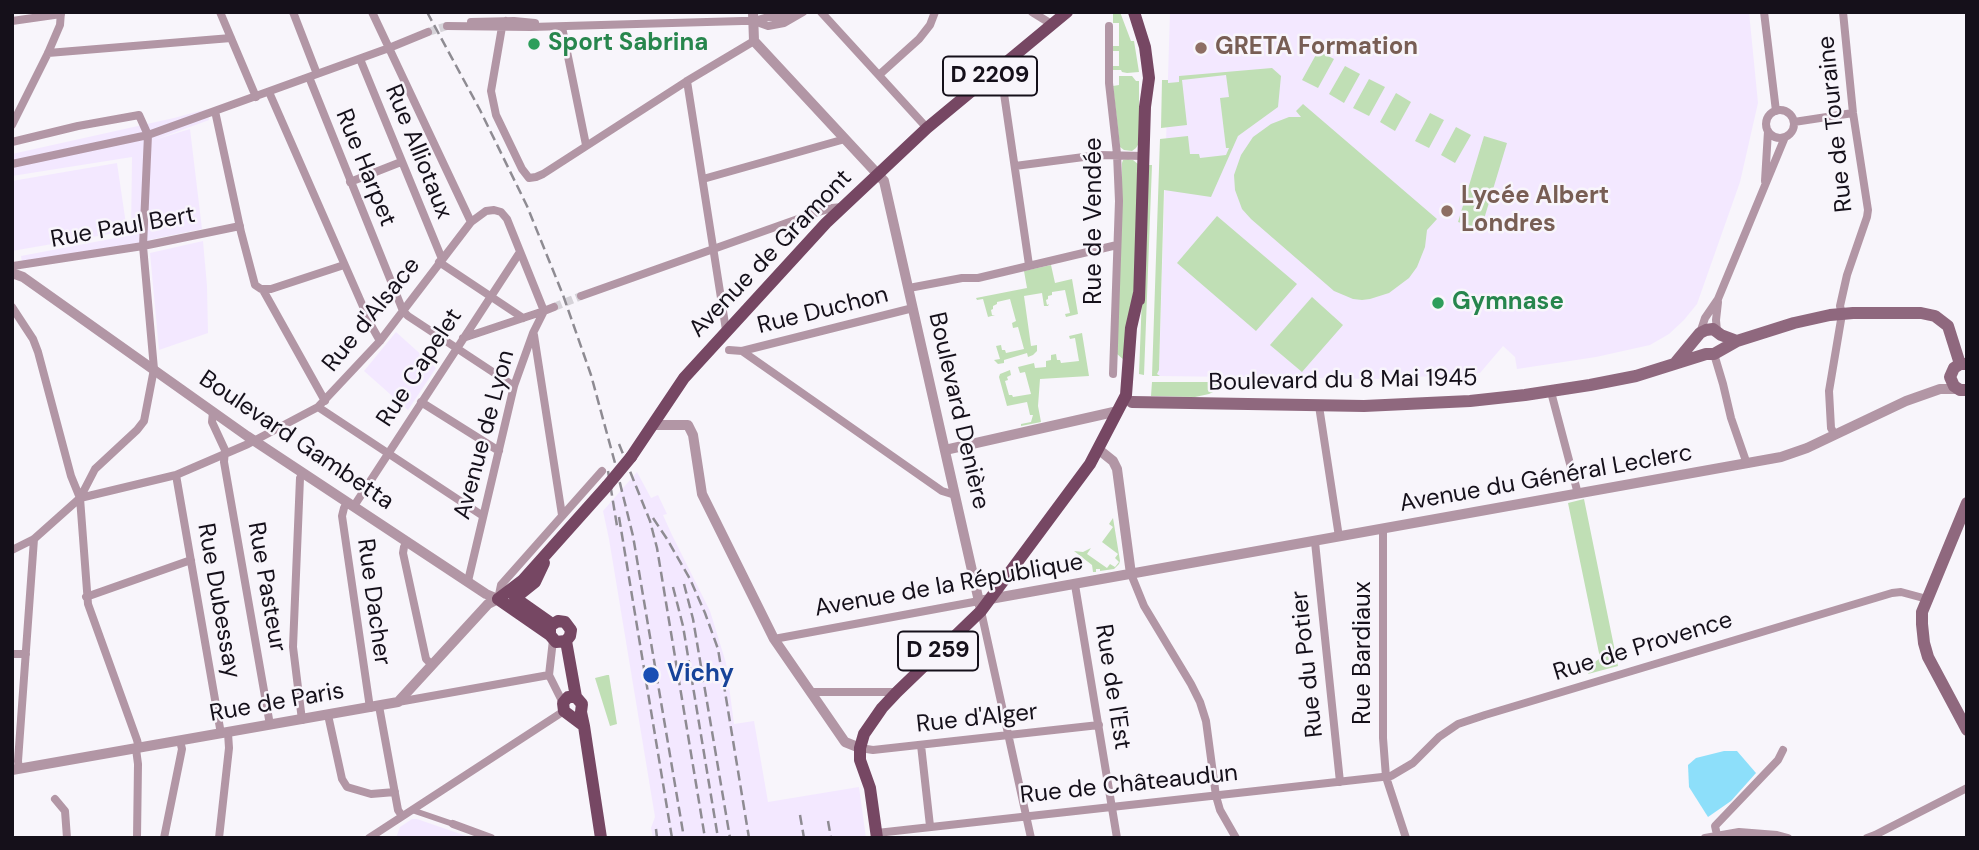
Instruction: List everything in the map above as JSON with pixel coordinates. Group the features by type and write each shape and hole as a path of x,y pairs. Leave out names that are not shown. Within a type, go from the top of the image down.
{"main road":[{"name":"D 2209","path":"1053,25 1067,12"},
{"name":"D 2209","path":"1053,25 1078,12"},
{"path":"1127,12 1138,48 1145,107"},
{"path":"1101,451 1118,411 1135,392 1145,107 1149,70 1134,12"},
{"name":"Avenue de Gramont","path":"498,599 523,580 607,485 654,425 677,387 825,223 927,128 1053,25"},
{"name":"Boulevard du 8 Mai 1945","path":"1129,398 1319,406 1399,405 1551,392 1636,376 1794,323 1842,314 1887,312 1936,316 1948,326 1964,364"},
{"path":"1719,333 1723,343 1713,352 1698,346 1699,336 1710,329 1719,333 1737,341"},
{"name":"Boulevard du 8 Mai 1945","path":"1676,362 1699,336"},
{"path":"1962,389 1952,384 1950,377 1954,368 1964,364"},
{"path":"983,603 1101,451 1129,398"},
{"path":"1967,503 1922,612 1924,643 1936,674 1967,730"},
{"name":"Avenue de Gramont","path":"515,598 535,582 554,544"},
{"path":"498,599 515,598 556,636 571,706 584,726 601,838"},
{"name":"Boulevard Gambetta","path":"498,599 556,636"},
{"path":"1927,599 1927,631 1932,651 1967,719"},
{"name":"D 259","path":"860,748 866,730 882,708 983,603"},
{"path":"860,748 860,760 870,788 877,835"}],"street":[{"path":"220,12 256,97"},
{"name":"Rue Harpet","path":"293,12 350,182 403,311"},
{"path":"372,12 471,222 486,211 494,210 501,212 507,219 544,311"},
{"path":"466,12 468,24 508,19 562,27"},
{"path":"821,12 927,128"},
{"path":"879,75 919,39 930,25 935,12"},
{"path":"1032,12 1053,25"},
{"path":"1765,12 1776,111"},
{"name":"Rue de Touraine","path":"1835,435 1831,428 1829,391 1842,314 1840,306 1847,275 1867,217 1843,12"},
{"path":"12,21 61,13 60,25 48,53 12,125"},
{"path":"508,19 562,27 799,15"},
{"path":"508,19 491,91 496,115 522,169 529,177 536,177 754,41 754,17"},
{"name":"Rue de Vendée","path":"1109,26 1109,83 1119,201 1113,373"},
{"path":"562,27 586,145"},
{"path":"12,164 148,135 428,32"},
{"path":"48,53 231,38"},
{"name":"Boulevard Denière","path":"754,41 884,181 955,495 983,603 1031,838"},
{"name":"Rue Alliotaux","path":"360,59 441,261"},
{"path":"998,70 1029,265"},
{"path":"687,81 726,330"},
{"path":"269,92 380,341"},
{"path":"1780,110 1788,112 1794,122 1792,131 1785,137 1777,138 1768,131 1766,121 1771,113 1780,110"},
{"path":"215,111 253,281 257,288 263,289 344,265"},
{"path":"1794,122 1853,113"},
{"path":"12,142 139,115 148,135 143,246 154,369 144,421 95,468 80,498 34,539 12,550"},
{"name":"Boulevard du 8 Mai 1945","path":"1764,188 1768,131"},
{"name":"Boulevard du 8 Mai 1945","path":"1699,336 1705,318 1718,299 1785,137"},
{"path":"703,179 845,139"},
{"path":"1015,166 1117,154 1143,156"},
{"path":"350,182 401,162"},
{"path":"581,296 812,214 842,208"},
{"path":"812,214 825,223"},
{"name":"Rue d'Alsace","path":"80,498 176,475 255,441 321,404 380,341 471,222"},
{"name":"Rue Paul Bert","path":"12,266 143,246 240,226"},
{"path":"909,288 962,278 978,278 1117,245"},
{"name":"Rue Capelet","path":"351,504 388,453 520,252"},
{"path":"441,261 523,318"},
{"name":"Boulevard Gambetta","path":"12,266 18,275 255,441 486,594 498,599"},
{"path":"263,289 321,404 388,453 483,516"},
{"name":"Boulevard du 8 Mai 1945","path":"1718,299 1716,320 1719,333"},
{"path":"12,307 33,339 38,352 71,476 80,498 86,597 137,740 137,838"},
{"path":"463,338 554,307"},
{"name":"Rue Duchon","path":"742,351 913,308"},
{"path":"403,311 514,386"},
{"name":"Avenue de Lyon","path":"468,581 514,386 544,311"},
{"path":"533,333 562,515"},
{"path":"729,350 742,351 942,491 955,495"},
{"path":"1713,352 1747,464"},
{"path":"523,359 539,371"},
{"name":"Avenue du Général Leclerc","path":"1131,573 1790,455 1906,401 1940,389 1962,389"},
{"path":"1551,392 1578,494"},
{"path":"421,402 499,451"},
{"path":"1319,406 1339,537"},
{"path":"945,450 1118,411"},
{"name":"Rue Pasteur","path":"213,412 212,422 225,455 224,462 270,725"},
{"path":"654,425 688,425 693,435 702,494 774,639 845,742 860,748"},
{"path":"1101,451 1113,461 1117,469 1131,573 1144,606 1200,702 1206,721 1216,796 1220,810 1236,838"},
{"name":"Avenue de Gramont","path":"398,702 488,604 498,599 501,584 602,471"},
{"path":"302,720 293,647 300,478 303,473"},
{"name":"Rue Dubessay","path":"176,475 229,748 219,838"},
{"name":"Rue Dacher","path":"351,504 344,508 342,516 374,707 398,810 402,817"},
{"name":"Rue Bardiaux","path":"1383,530 1383,738 1386,777 1406,838"},
{"path":"16,770 34,539"},
{"path":"407,541 403,552 426,659 432,665"},
{"name":"Rue du Potier","path":"1315,542 1340,782"},
{"path":"86,597 191,561"},
{"name":"Avenue de la République","path":"774,639 983,603 1131,573"},
{"name":"Rue de l'Est","path":"1075,584 1117,838"},
{"name":"Rue de Provence","path":"1386,777 1413,763 1439,737 1458,724 1485,715 1892,593 1901,592 1927,599"},
{"path":"369,838 571,706 549,675 556,636"},
{"path":"12,654 26,654"},
{"name":"Rue de Paris","path":"16,770 549,675"},
{"path":"811,692 897,692"},
{"path":"328,715 342,779 347,787 371,794 395,792"},
{"name":"Rue d'Alger","path":"860,748 873,750 1099,725"},
{"path":"164,838 182,749 180,741"},
{"path":"921,745 930,826"},
{"path":"1717,835 1716,826 1778,760 1783,750"},
{"name":"Rue de Châteaudun","path":"877,835 1026,815 1386,777"},
{"path":"1867,838 1967,788"},
{"path":"55,799 65,811 66,838"},
{"path":"412,810 491,838"},
{"path":"1705,838 1739,832 1788,838"}],"shaded area":[{"name":"Lycée Albert Londres","path":"1170,12 1749,12 1758,103 1740,182 1697,304 1669,334 1650,345 1596,357 1517,369 1515,357 1503,346 1480,373 1385,379 1160,376 1157,374"},
{"path":"207,109 209,120 154,140 190,129 202,229 149,240 149,245 23,267 21,256 131,235 132,157 12,176 12,154"},
{"path":"117,163 127,231 12,251 12,181"},
{"path":"203,241 208,333 159,350 150,253"},
{"path":"396,332 436,368 408,410 364,371"},
{"path":"637,472 651,498 658,495 667,514 663,515 710,611 726,663 734,724 754,721 768,802 859,787 866,838 653,838 651,828 655,817 603,511"},
{"path":"412,819 472,838 396,838 400,827"}],"green space":[{"path":"1120,12 1131,41 1134,41 1139,72 1113,70 1113,66 1119,66 1119,51 1113,51 1113,46 1119,46 1119,23 1113,23 1113,13"},
{"path":"1318,51 1334,59 1318,88 1302,80"},
{"path":"1345,66 1360,74 1344,103 1329,94"},
{"path":"1272,68 1281,76 1278,107 1238,136 1211,197 1164,190 1157,374 1160,376 1152,376 1160,139 1188,136 1190,154 1199,154 1200,158 1226,155 1229,148 1226,148 1220,98 1229,97 1226,75 1182,80 1187,125 1161,128 1162,80 1168,80 1168,83 1179,82 1179,76"},
{"path":"1119,76 1132,76 1139,81 1139,143 1132,151 1120,147 1113,86 1119,85"},
{"path":"1369,79 1385,87 1369,116 1353,108"},
{"path":"1396,93 1411,102 1395,131 1380,122"},
{"path":"1303,104 1437,219 1427,230 1425,247 1417,267 1409,278 1389,293 1362,300 1334,291 1242,209 1235,190 1234,175 1241,155 1253,137 1271,124 1289,117 1301,117 1296,111"},
{"path":"1430,113 1444,120 1429,148 1415,141"},
{"path":"1456,127 1471,135 1455,163 1441,155"},
{"path":"1484,136 1507,143 1481,229 1458,222"},
{"path":"1128,159 1138,164 1134,295 1124,360 1117,354 1122,163"},
{"path":"1147,165 1152,165 1144,375 1139,374"},
{"path":"1217,216 1297,284 1256,331 1177,263"},
{"path":"1051,265 1055,283 1072,279 1078,314 1066,317 1065,314 1070,313 1065,290 1052,292 1046,300 1048,306 1044,306 1042,293 1024,296 1031,346 1037,345 1037,351 1028,357 1027,353 998,364 994,360 1000,359 996,346 1001,345 1006,353 1024,349 1018,327 1013,328 1012,323 1016,321 1010,299 997,302 991,310 992,315 995,315 988,317 983,299 976,298 1027,288 1024,271"},
{"path":"1312,297 1343,325 1302,372 1270,345"},
{"path":"1082,333 1089,376 1040,379 1038,406 1041,422 1021,426 1031,422 1033,415 1030,415 1027,402 1007,406 1000,374 1010,370 1011,375 1005,381 1009,395 1013,397 1031,394 1025,372 1020,373 1018,367 1034,363 1035,368 1046,367 1046,361 1056,354 1061,363 1079,361 1075,338 1070,339 1069,336"},
{"path":"1152,382 1221,382 1221,388 1195,397 1151,396"},
{"path":"1584,499 1618,666 1588,674 1600,658 1568,503"},
{"path":"1113,518 1120,561 1119,564 1114,569 1096,569 1096,572 1093,572 1092,565 1074,551 1083,552 1091,548 1087,554 1107,568 1110,564 1115,567 1119,562 1115,558 1118,554 1102,542 1113,527 1109,524"},
{"path":"609,675 617,724 610,726 595,678"}],"water":[{"path":"1724,751 1737,751 1756,773 1731,801 1708,817 1689,787 1688,765 1696,758"}],"tunnel":[{"path":"428,32 447,26"},
{"path":"554,307 581,296"}],"railway":[{"path":"427,12 480,110 527,206 563,295 591,375 633,536 684,838"},
{"path":"619,444 650,521 657,548 705,838"},
{"path":"608,471 617,526"},
{"path":"619,517 672,838"},
{"path":"653,518 690,579 718,649 749,838"},
{"path":"684,584 693,619 730,838"},
{"path":"673,587 683,626 718,838"},
{"path":"800,815 804,838"},
{"path":"828,821 831,838"},
{"path":"656,829 657,838"}],"place":[{"name":"Sport Sabrina","path":"534,44"},
{"name":"GRETA Formation","path":"1201,48"},
{"name":"Lycée Albert Londres","path":"1447,211"},
{"name":"Gymnase","path":"1438,303"},
{"name":"Vichy","path":"651,675"}]}
